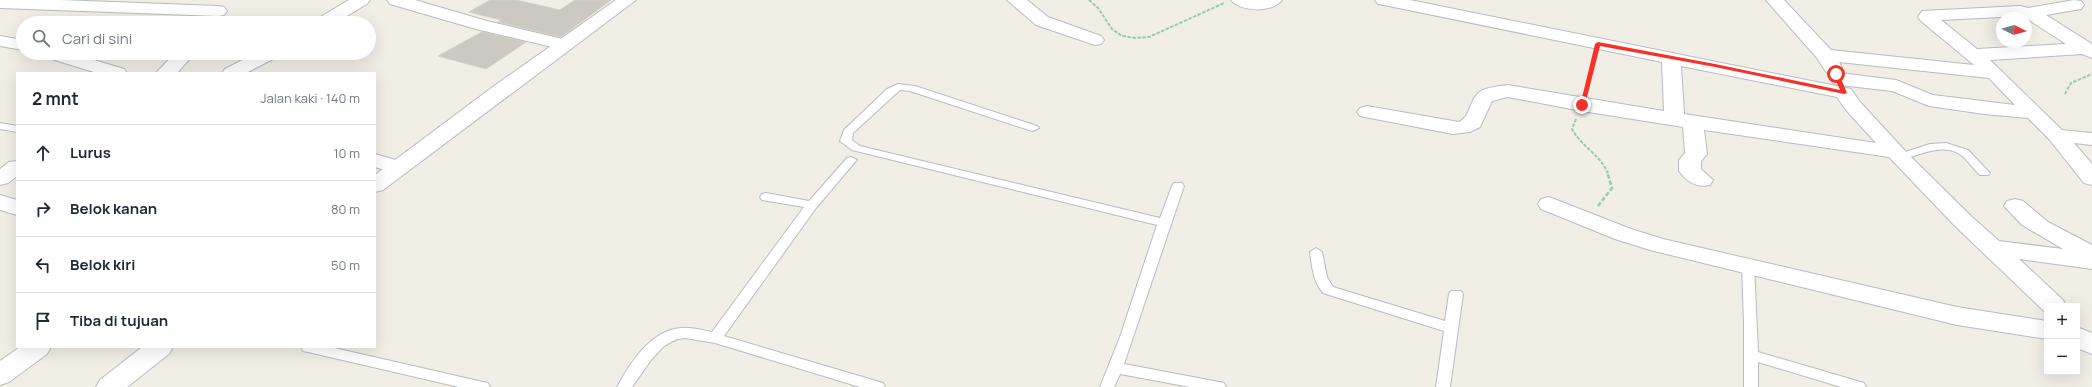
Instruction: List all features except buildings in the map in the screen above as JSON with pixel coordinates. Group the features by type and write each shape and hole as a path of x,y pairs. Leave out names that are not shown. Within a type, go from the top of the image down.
{"street":[{"path":"335,16 361,0"},
{"path":"396,0 482,25 565,45"},
{"path":"376,184 627,0"},
{"path":"1016,0 1042,21 1096,40"},
{"path":"1232,2 1267,4 1273,0"},
{"path":"1384,0 1598,44 1672,57 1842,86 1896,86 1929,100 1984,108 2033,112"},
{"path":"1775,0 1825,55 1852,106 1990,247 2027,278 2051,303"},
{"path":"0,3 218,11"},
{"path":"2032,12 2075,5"},
{"path":"1996,12 1928,15 1927,17 1995,73 2056,135 2092,178"},
{"path":"1998,12 2024,12"},
{"path":"2032,15 2089,50"},
{"path":"0,41 16,44"},
{"path":"1974,55 2089,50"},
{"path":"1825,55 1995,73"},
{"path":"1672,57 1684,120 1696,154 1690,160 1690,171 1702,180"},
{"path":"75,60 115,72"},
{"path":"167,72 179,60"},
{"path":"234,72 257,60"},
{"path":"1367,112 1453,128 1463,128 1473,123 1484,98 1498,92 1518,92 1582,105 1898,154"},
{"path":"2056,135 2092,139"},
{"path":"376,160 398,168"},
{"path":"0,178 16,168"},
{"path":"0,202 16,208"},
{"path":"1548,204 1587,221 1658,245 1957,316 2044,330"},
{"path":"2015,206 2019,212 2034,224 2092,255"},
{"path":"1990,247 2092,260"},
{"path":"2080,338 2092,345"},
{"path":"0,375 37,348"},
{"path":"109,387 159,348"}],"lane":[{"path":"1033,128 911,88 898,87 890,91 848,132 846,141 856,148 1164,223"},
{"path":"0,126 16,129"},
{"path":"1898,154 1933,148 1956,149 1965,153 1984,173"},
{"path":"715,338 812,206 851,160"},
{"path":"1107,387 1116,368 1143,292 1164,223 1178,186"},
{"path":"766,197 812,206"},
{"path":"1316,252 1321,278 1328,290 1451,328"},
{"path":"1748,266 1751,387"},
{"path":"1443,387 1456,294"},
{"path":"624,387 654,347 666,337 676,334 694,334 715,338 878,387"},
{"path":"312,348 483,387"},
{"path":"1751,355 1859,387"},
{"path":"1116,368 1219,387"}],"path":[{"path":"1089,0 1100,10 1110,28 1127,38 1137,39 1149,37 1232,2"},
{"path":"1587,221 1612,188 1610,174 1603,162 1581,144 1572,129 1582,105 1598,44"},
{"path":"2065,94 2071,83 2092,74"}],"route":[{"path":"1582,105 1598,44 1715,65 1844,93 1843,86 1836,74"}]}
